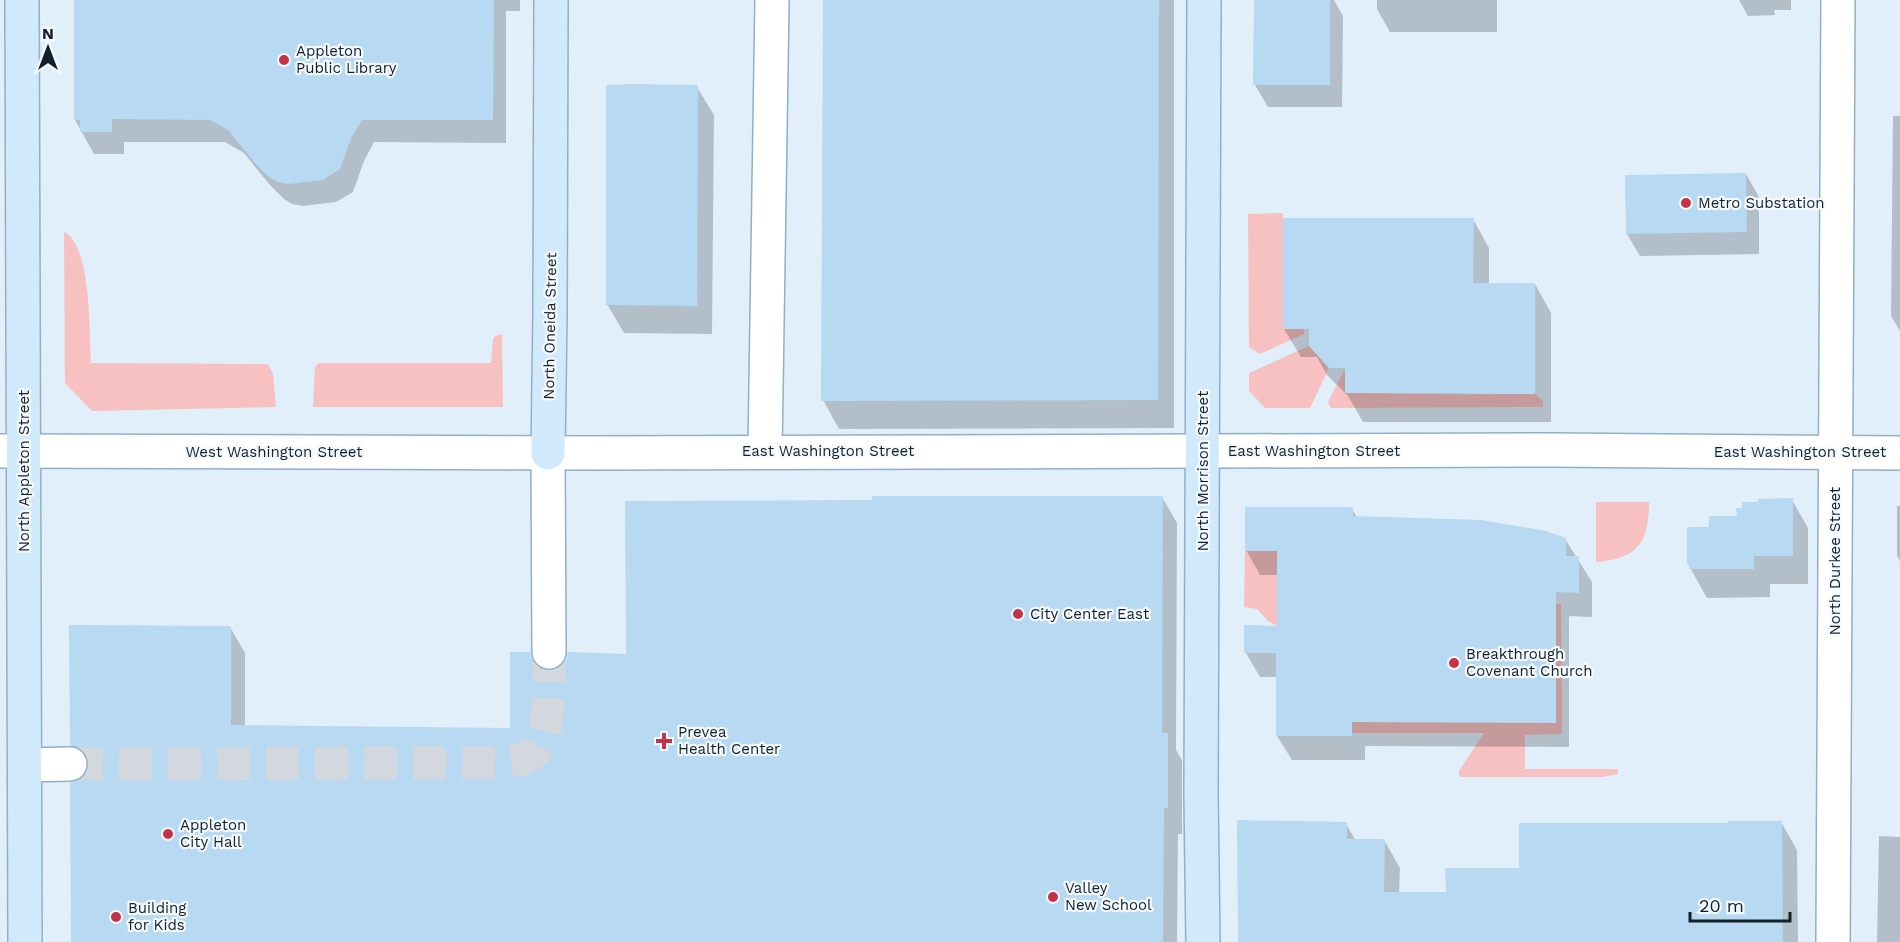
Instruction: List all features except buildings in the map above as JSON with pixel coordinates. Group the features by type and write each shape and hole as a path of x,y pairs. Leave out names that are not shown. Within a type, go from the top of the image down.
{"main road":[{"name":"North Appleton Street","path":"22,0 12,452 25,765 25,942"},
{"name":"North Oneida Street","path":"548,453 551,0"},
{"name":"North Morrison Street","path":"1203,942 1204,0"}],"street":[{"path":"765,451 772,0"},
{"name":"North Durkee Street","path":"1833,942 1838,0"},
{"name":"East Washington Street","path":"548,453 1550,450 1900,453"},
{"name":"West Washington Street","path":"12,452 548,453"},
{"name":"North Oneida Street","path":"548,453 549,652"},
{"path":"25,765 70,764"}],"shaded area":[{"path":"0,0 1900,0 1900,942 0,942"},
{"path":"1283,213 1283,321 1287,329 1304,329 1304,334 1260,354 1249,347 1248,214"},
{"path":"64,232 73,240 80,254 84,272 89,313 91,363 268,364 273,374 276,407 92,411 65,383"},
{"path":"502,334 503,407 313,407 315,367 319,363 491,363 493,339"},
{"path":"1309,346 1329,368 1310,408 1265,408 1249,391 1249,373"},
{"path":"1345,369 1345,391 1350,393 1535,394 1543,401 1543,407 1331,408 1328,402"},
{"path":"1596,502 1649,502 1643,538 1631,553 1596,562"},
{"path":"1245,551 1277,551 1277,626 1268,621 1257,609 1244,607"},
{"path":"1556,604 1561,604 1562,734 1525,735 1525,769 1618,769 1618,774 1603,777 1462,777 1459,776 1459,771 1484,733 1352,733 1352,722 1555,723"}],"tunnel":[{"path":"70,764 497,763 516,761 533,753 544,735 549,690 549,652"}],"place":[{"name":"Appleton Public Library","path":"284,60"},
{"name":"Metro Substation","path":"1686,203"},
{"name":"City Center East","path":"1018,614"},
{"name":"Breakthrough Covenant Church","path":"1454,663"},
{"name":"Prevea Health Center","path":"664,741"},
{"name":"Appleton City Hall","path":"168,834"},
{"name":"Valley New School","path":"1053,897"},
{"name":"Building for Kids","path":"116,917"}]}
